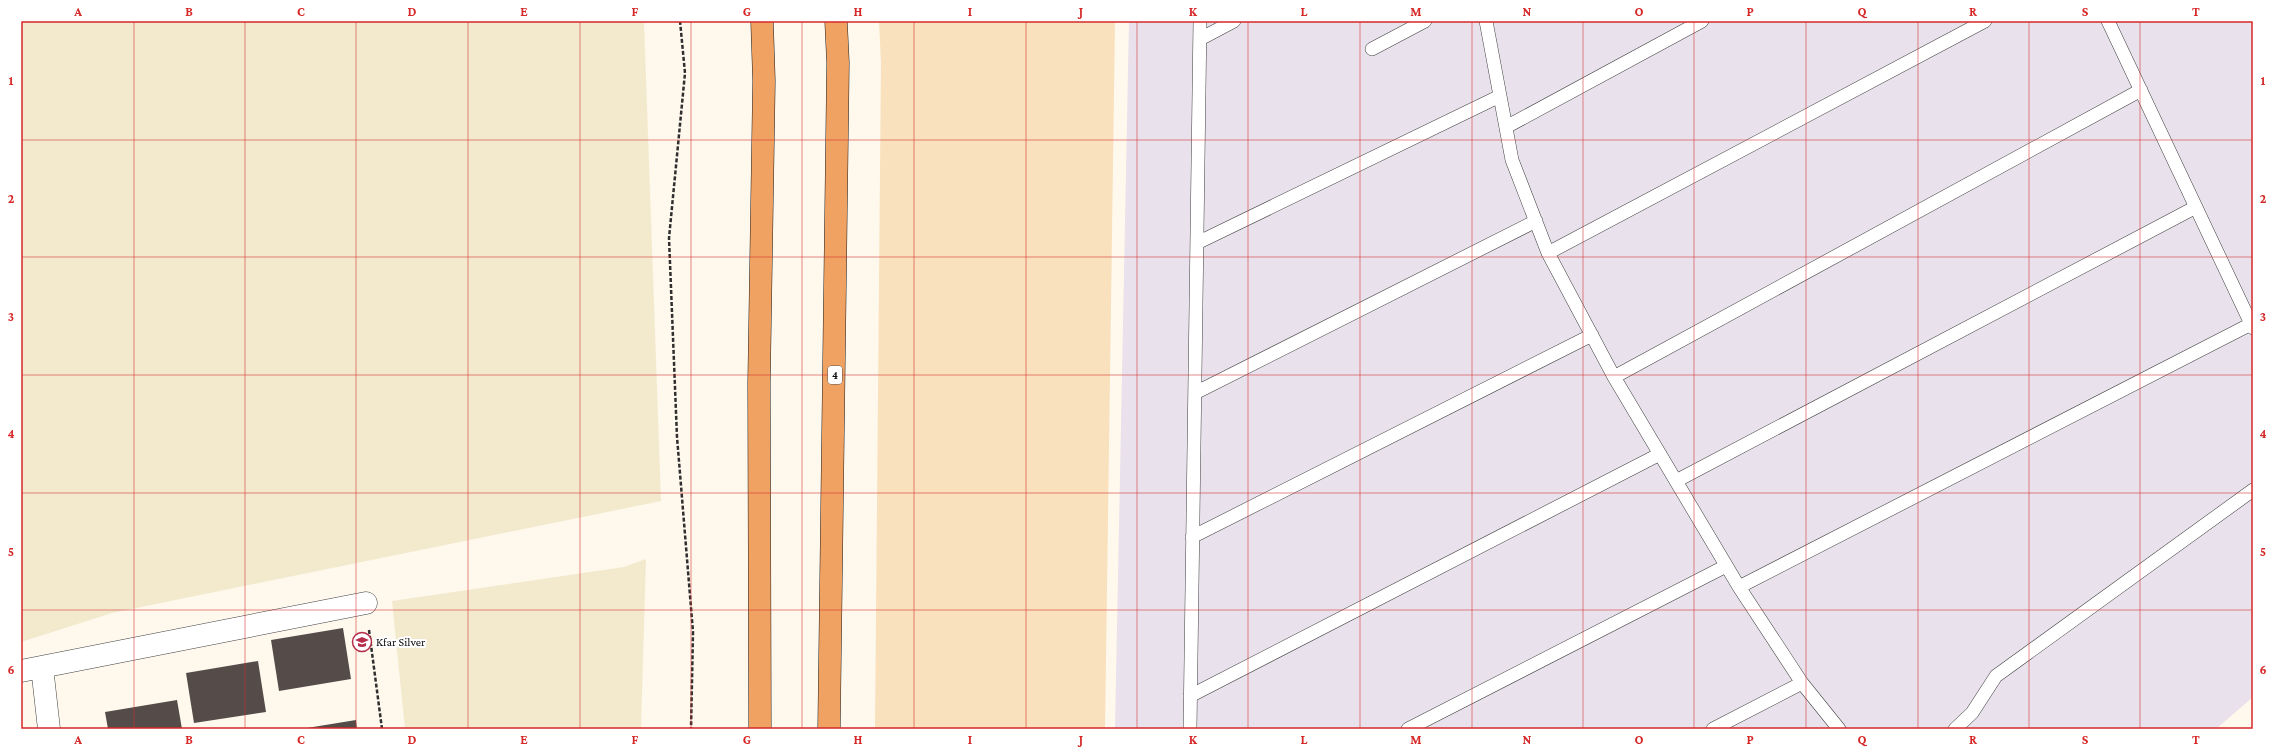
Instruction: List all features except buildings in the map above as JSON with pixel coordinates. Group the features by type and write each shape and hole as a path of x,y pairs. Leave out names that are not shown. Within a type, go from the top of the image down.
{"highway":[{"path":"760,729 759,383 764,81 762,21"},
{"name":"4","path":"829,729 838,94 836,21"}],"street":[{"path":"21,671 366,603"},
{"path":"42,667 49,729"}],"lane":[{"path":"1190,729 1200,21"},
{"path":"1200,39 1234,21"},
{"path":"1372,49 1425,21"},
{"path":"1486,21 1512,160 1548,253 1614,377 1726,566 1802,683 1839,729"},
{"path":"1506,127 1702,21"},
{"path":"1548,253 1985,21"},
{"path":"1739,587 2252,326 2108,21"},
{"path":"1614,377 2141,90"},
{"path":"1197,243 1500,96"},
{"path":"1676,481 2196,207"},
{"path":"1194,393 1536,221"},
{"path":"1192,537 1592,335"},
{"path":"1190,696 1660,454"},
{"path":"1955,729 1972,713 1996,676 2253,490"},
{"path":"1408,729 1726,566"},
{"path":"1713,729 1802,683"}],"path":[{"path":"680,21 685,73 669,238 677,437 693,632 691,729"},
{"path":"366,603 382,729"}],"shaded area":[{"path":"21,21 644,21 661,501 112,613 21,642"},
{"path":"1129,21 2253,21 2253,697 2216,729 1115,729"},
{"path":"646,559 641,729 405,729 392,601 624,567"}],"sand":[{"path":"879,21 1115,21 1105,729 875,729 881,63"}],"place":[{"name":"Kfar Silver","path":"362,642"}]}
